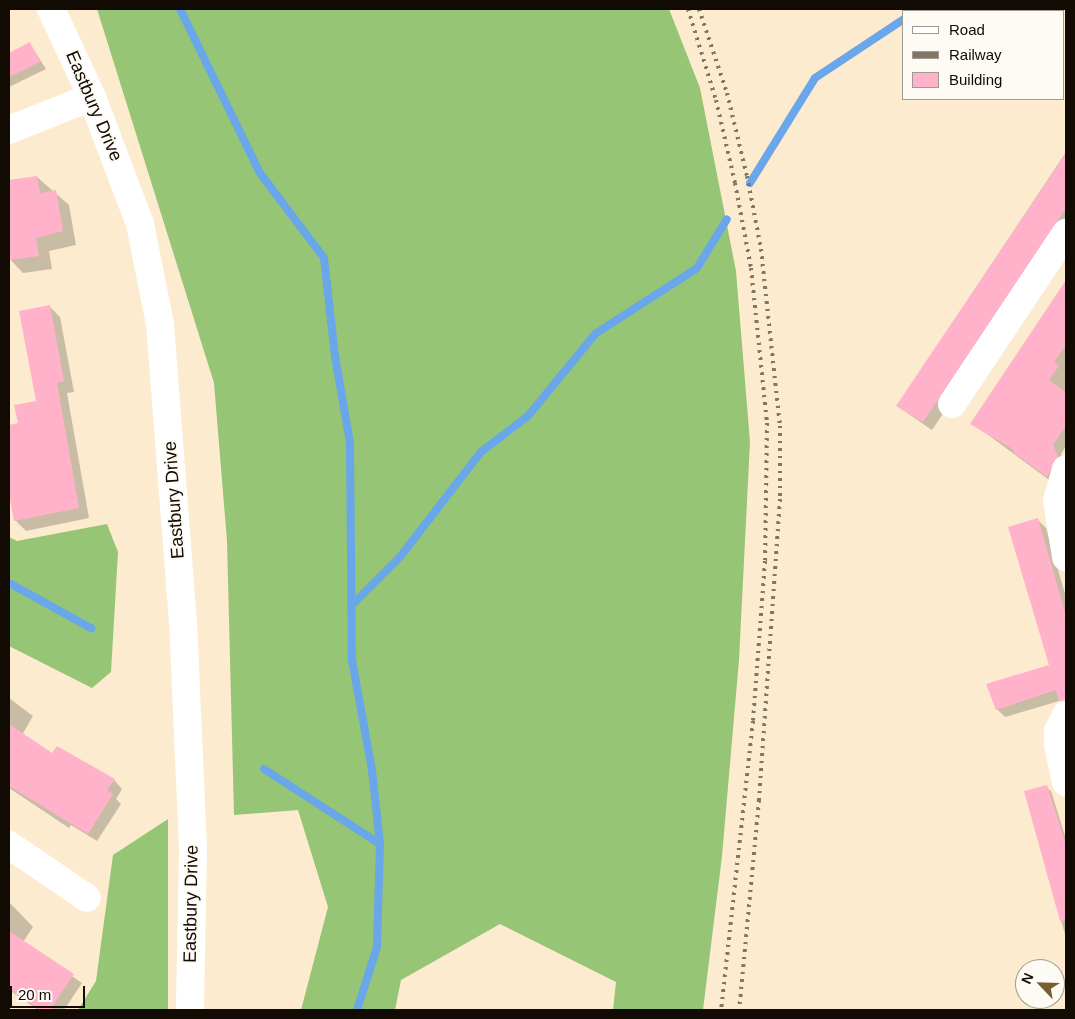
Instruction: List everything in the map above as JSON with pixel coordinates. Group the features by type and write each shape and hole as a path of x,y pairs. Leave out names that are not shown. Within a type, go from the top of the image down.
{"street":[{"name":"Eastbury Drive","path":"51,9 92,97 140,224 160,324 183,620 192,839 190,1010"},
{"path":"9,130 92,97"},
{"path":"952,404 1066,233"},
{"path":"1066,469 1056,500 1066,558"},
{"path":"1066,715 1058,731 1058,745 1066,782"},
{"path":"9,845 87,898"}],"green space":[{"path":"97,9 669,9 700,88 736,271 750,442 739,660 722,856 703,1010 613,1010 616,982 500,924 401,980 395,1010 301,1010 328,907 298,810 234,815 227,541 214,383"},
{"path":"107,524 118,552 111,672 92,688 9,646 9,537 17,541"},
{"path":"168,819 168,1010 78,1010 96,981 113,855"}],"building":[{"path":"30,42 40,62 9,77 9,53"},
{"path":"1066,153 1066,208 923,422 896,406"},
{"path":"37,176 40,193 56,190 63,231 36,238 39,256 9,260 9,180"},
{"path":"1066,280 1066,345 1054,362 1059,366 1049,380 1066,392 1066,426 1053,445 1058,456 1047,477 1013,452 1014,450 970,424"},
{"path":"50,305 64,381 57,383 79,508 14,521 9,494 9,425 18,423 14,405 36,401 19,311"},
{"path":"1038,518 1066,616 1066,700 1059,701 1056,690 996,710 986,684 1049,665 1008,527"},
{"path":"9,724 52,753 57,746 115,779 107,790 113,794 88,834 9,786"},
{"path":"1047,785 1066,845 1066,920 1060,921 1024,791"},
{"path":"9,931 74,974 50,1010 40,1010 9,989"}],"waterway":[{"path":"180,9 260,173 324,258 335,356 350,443 352,660 372,770 380,844 377,947 357,1010"},
{"path":"929,10 933,9"},
{"path":"750,183 815,78 902,20"},
{"path":"353,604 400,557 481,452 528,416 595,334 697,268 727,219"},
{"path":"9,583 91,628"},
{"path":"264,769 380,844"}],"railway":[{"path":"688,9 716,100 735,183 751,268 767,423 765,561 753,721 721,1010"},
{"path":"699,9 727,93 747,176 761,249 780,426 780,499 759,800 739,1010"}]}
